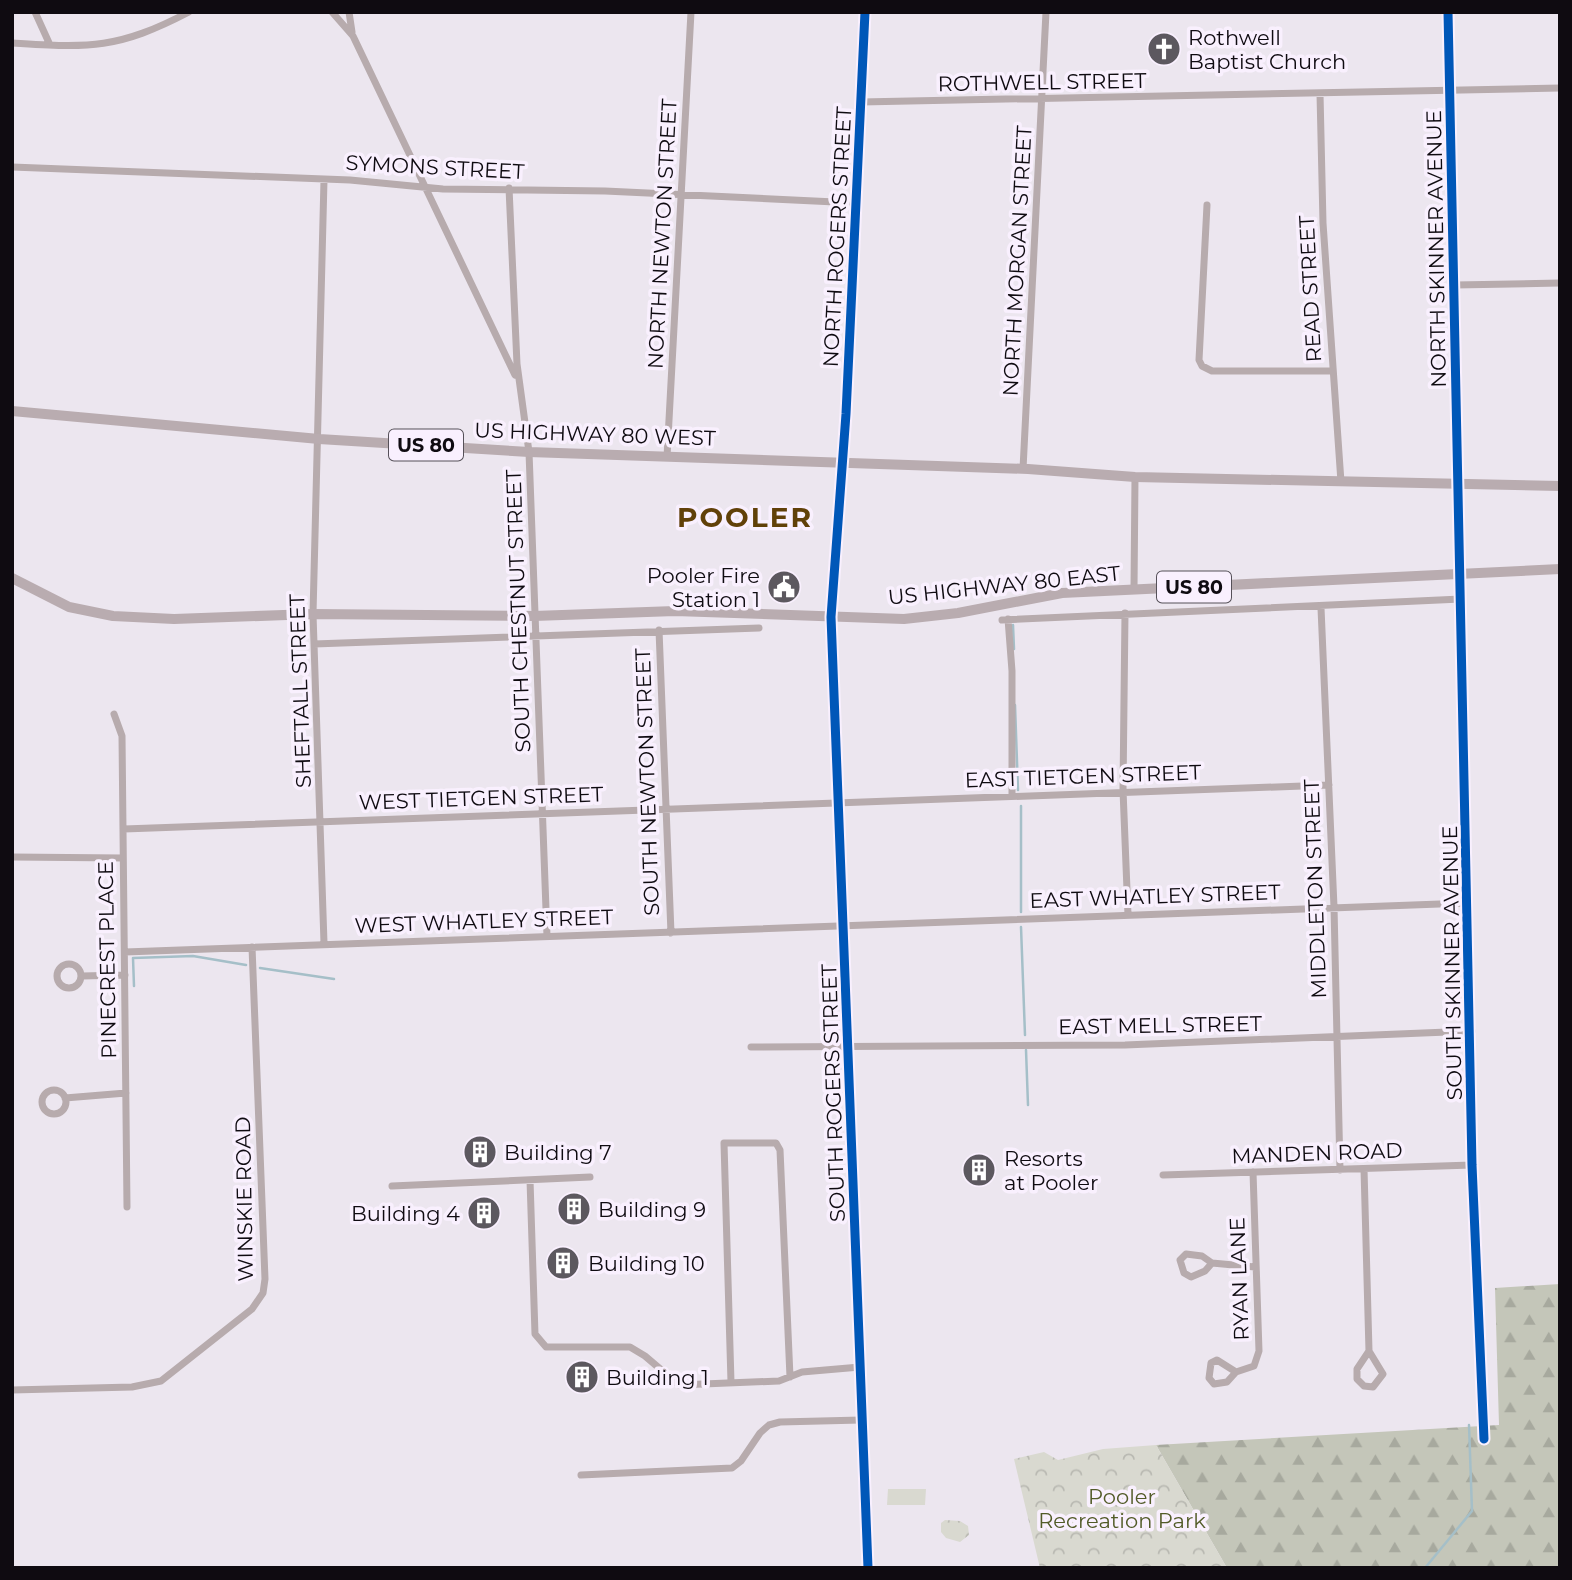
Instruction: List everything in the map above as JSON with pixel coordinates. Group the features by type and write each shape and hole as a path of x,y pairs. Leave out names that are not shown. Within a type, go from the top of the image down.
{"main road":[{"name":"US HIGHWAY 80 WEST","path":"12,411 318,439 529,452 842,463"},
{"name":"US 80","path":"842,463 1135,477 1560,486"},
{"name":"US HIGHWAY 80 EAST","path":"831,617 904,618 958,613 1062,593 1462,576 1560,569"},
{"name":"US 80","path":"12,578 69,607 113,616 534,616 737,611 831,617"}],"street":[{"path":"34,12 50,45"},
{"path":"12,43 93,46 123,41 189,12"},
{"path":"332,12 353,36 522,392"},
{"path":"349,12 353,36"},
{"name":"NORTH NEWTON STREET","path":"667,457 691,12"},
{"name":"NORTH ROGERS STREET","path":"842,463 865,12"},
{"name":"NORTH MORGAN STREET","path":"1023,470 1046,12"},
{"name":"NORTH SKINNER AVENUE","path":"1448,12 1459,485"},
{"name":"ROTHWELL STREET","path":"861,102 1560,88"},
{"name":"READ STREET","path":"1320,94 1323,223 1341,482"},
{"name":"SYMONS STREET","path":"12,167 856,203"},
{"name":"SHEFTALL STREET","path":"324,180 313,614 324,943"},
{"name":"SOUTH CHESTNUT STREET","path":"509,188 517,364 529,452 547,936"},
{"path":"1207,205 1199,358 1202,366 1212,370 1332,371"},
{"path":"1454,285 1560,283"},
{"name":"SOUTH ROGERS STREET","path":"842,463 831,617 868,1568"},
{"path":"1134,590 1135,477"},
{"name":"SOUTH SKINNER AVENUE","path":"1459,485 1472,1031 1472,1165 1484,1439"},
{"path":"1012,796 1012,671 1005,620 1125,613 1321,608 1461,599"},
{"name":"MIDDLETON STREET","path":"1321,608 1334,907 1340,1170"},
{"path":"1125,613 1123,790 1128,915"},
{"path":"314,644 759,628"},
{"name":"SOUTH NEWTON STREET","path":"659,630 671,933"},
{"name":"PINECREST PLACE","path":"114,715 122,736 127,1207"},
{"name":"EAST TIETGEN STREET","path":"839,803 1123,790 1329,785"},
{"name":"WEST TIETGEN STREET","path":"124,830 839,803"},
{"path":"12,857 123,858"},
{"name":"EAST WHATLEY STREET","path":"844,925 1468,903"},
{"name":"WEST WHATLEY STREET","path":"125,952 844,925"},
{"name":"WINSKIE ROAD","path":"12,1390 132,1387 161,1381 252,1309 263,1293 265,1279 252,947"},
{"path":"82,976 125,975"},
{"name":"EAST MELL STREET","path":"751,1047 1125,1045 1472,1031"},
{"path":"65,1098 126,1093"},
{"path":"731,1382 724,1143 776,1143 780,1150 790,1377"},
{"name":"MANDEN ROAD","path":"1163,1175 1472,1165"},
{"path":"1364,1170 1368,1351 1383,1374 1373,1387 1364,1387 1357,1379 1357,1369 1368,1351"},
{"name":"RYAN LANE","path":"1236,1372 1254,1366 1258,1351 1253,1172"},
{"path":"392,1186 590,1177"},
{"path":"530,1180 535,1334 546,1347 629,1347 645,1356 679,1385 779,1381 802,1372 860,1367"},
{"path":"1212,1263 1255,1267"},
{"path":"581,1475 732,1468 769,1425 780,1422 861,1420"}],"green space":[{"path":"1560,1284 1560,1568 1227,1568 1156,1445 1499,1425 1495,1288"},
{"name":"Pooler Recreation Park","path":"1156,1445 1227,1568 1040,1568 1014,1459 1044,1452 1058,1460 1103,1449"},
{"path":"888,1489 926,1489 925,1505 887,1505"},
{"path":"945,1520 960,1521 968,1526 969,1535 960,1542 946,1538 941,1532 941,1523"}],"waterway":[{"path":"1013,625 1014,649"},
{"path":"1015,705 1018,790"},
{"path":"1021,806 1021,912"},
{"path":"1021,927 1025,1035"},
{"path":"134,986 133,958 193,956 246,965"},
{"path":"260,968 334,979"},
{"path":"1026,1050 1028,1105"},
{"path":"1425,1568 1472,1511 1469,1425"}],"cycle path":[{"path":"865,12 846,414 831,617 868,1568"},
{"path":"1448,12 1472,1165 1484,1439"}],"place":[{"name":"Rothwell Baptist Church","path":"1164,49"},
{"name":"Pooler Fire Station 1","path":"784,587"},
{"name":"Building 7","path":"480,1152"},
{"name":"Resorts at Pooler","path":"979,1170"},
{"name":"Building 9","path":"574,1209"},
{"name":"Building 4","path":"484,1213"},
{"name":"Building 10","path":"563,1263"},
{"name":"Building 1","path":"582,1377"}],"district":[{"name":"POOLER","path":"745,517"}]}
